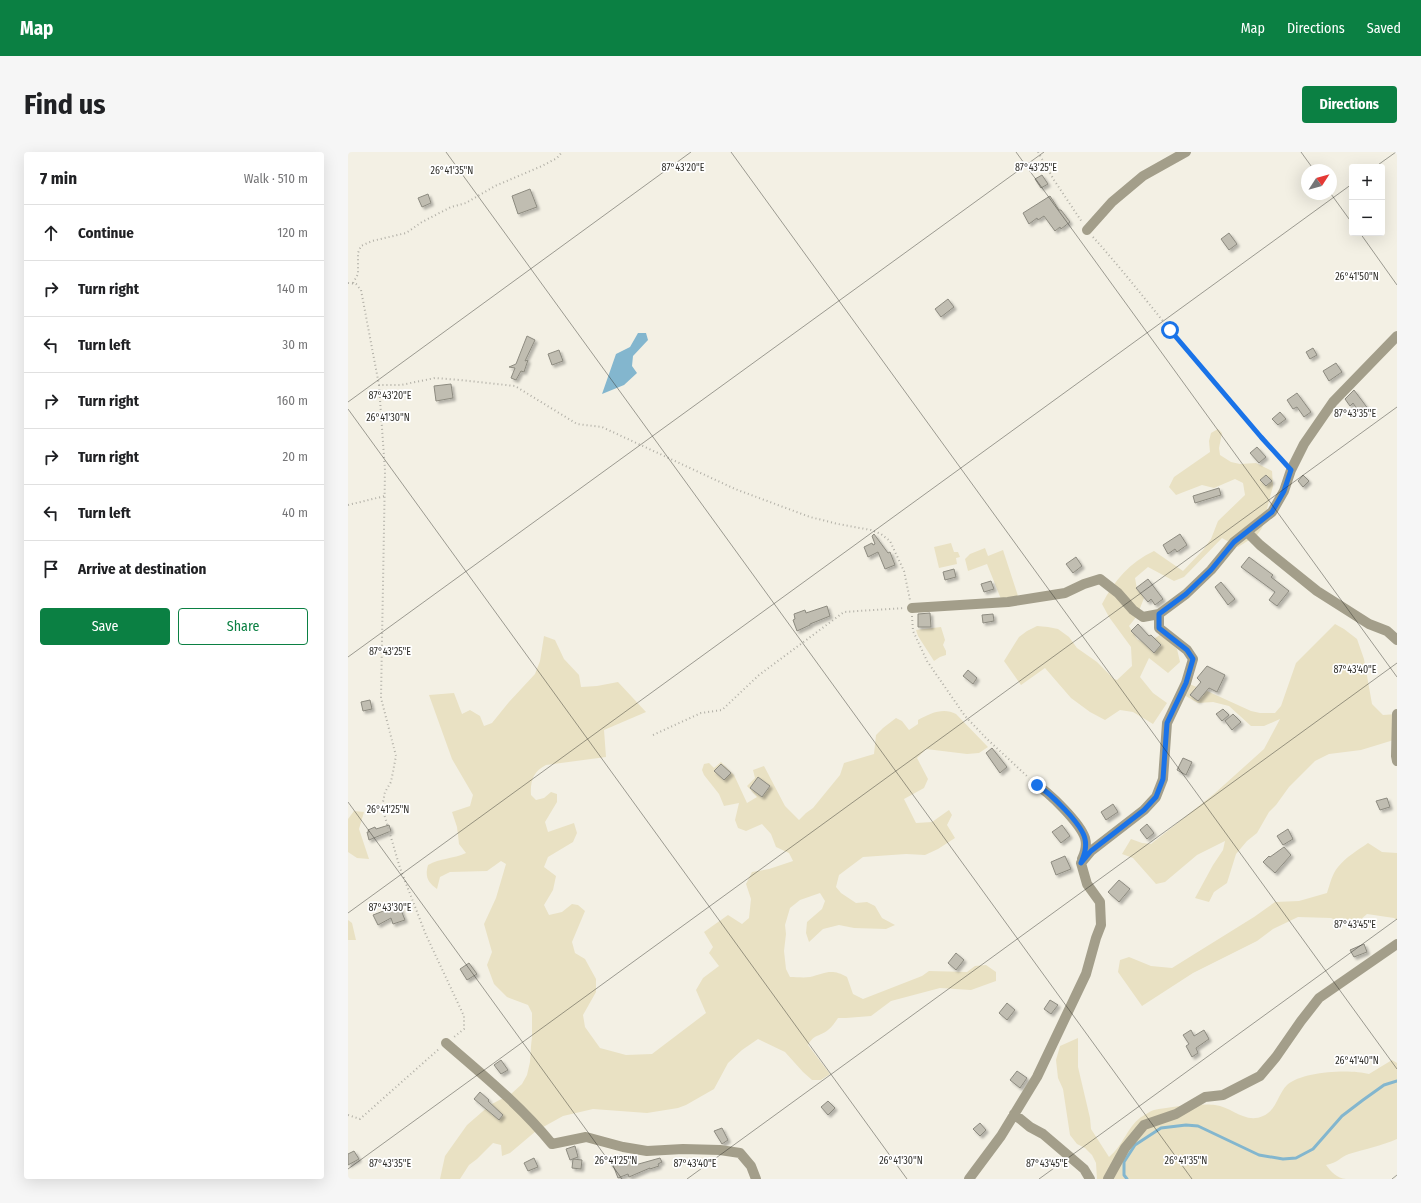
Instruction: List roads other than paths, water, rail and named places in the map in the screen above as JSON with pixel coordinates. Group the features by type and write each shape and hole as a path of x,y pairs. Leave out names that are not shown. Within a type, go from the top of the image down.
{"street":[{"path":"1087,230 1112,202 1143,176 1186,152"},
{"path":"912,608 1008,602 1065,593 1084,584 1100,579 1118,593 1133,610 1143,617 1159,614 1186,594 1211,570 1234,542 1272,512 1284,491 1291,470 1304,444 1332,402 1397,336"},
{"path":"1247,532 1260,545 1317,591 1369,624 1386,631 1397,640"},
{"path":"1081,863 1096,847 1144,810 1156,797 1163,779 1167,723 1186,683 1193,659 1187,650 1159,628 1159,614"},
{"path":"1397,714 1397,761"},
{"path":"969,1179 1001,1136 1037,1076 1086,974 1101,925 1100,902 1087,884 1081,863 1085,853 1085,840 1083,833 1062,806 1036,784"},
{"path":"1108,1179 1125,1148 1144,1125 1176,1114 1205,1097 1223,1095 1260,1076 1276,1057 1319,998 1397,944"},
{"path":"446,1043 510,1100 552,1144 586,1137 623,1147 647,1151 683,1149 720,1150 740,1153 751,1166 756,1179"},
{"path":"1014,1114 1030,1127 1043,1134 1070,1157 1084,1169 1090,1179"}],"water":[{"path":"638,333 646,333 648,340 633,356 632,366 637,373 624,385 602,394 616,354 630,347"}],"waterway":[{"path":"1127,1179 1124,1175 1124,1162 1135,1145 1161,1128 1186,1125 1198,1126 1259,1155 1283,1159 1296,1158 1313,1149 1342,1116 1384,1085 1397,1081"}]}
